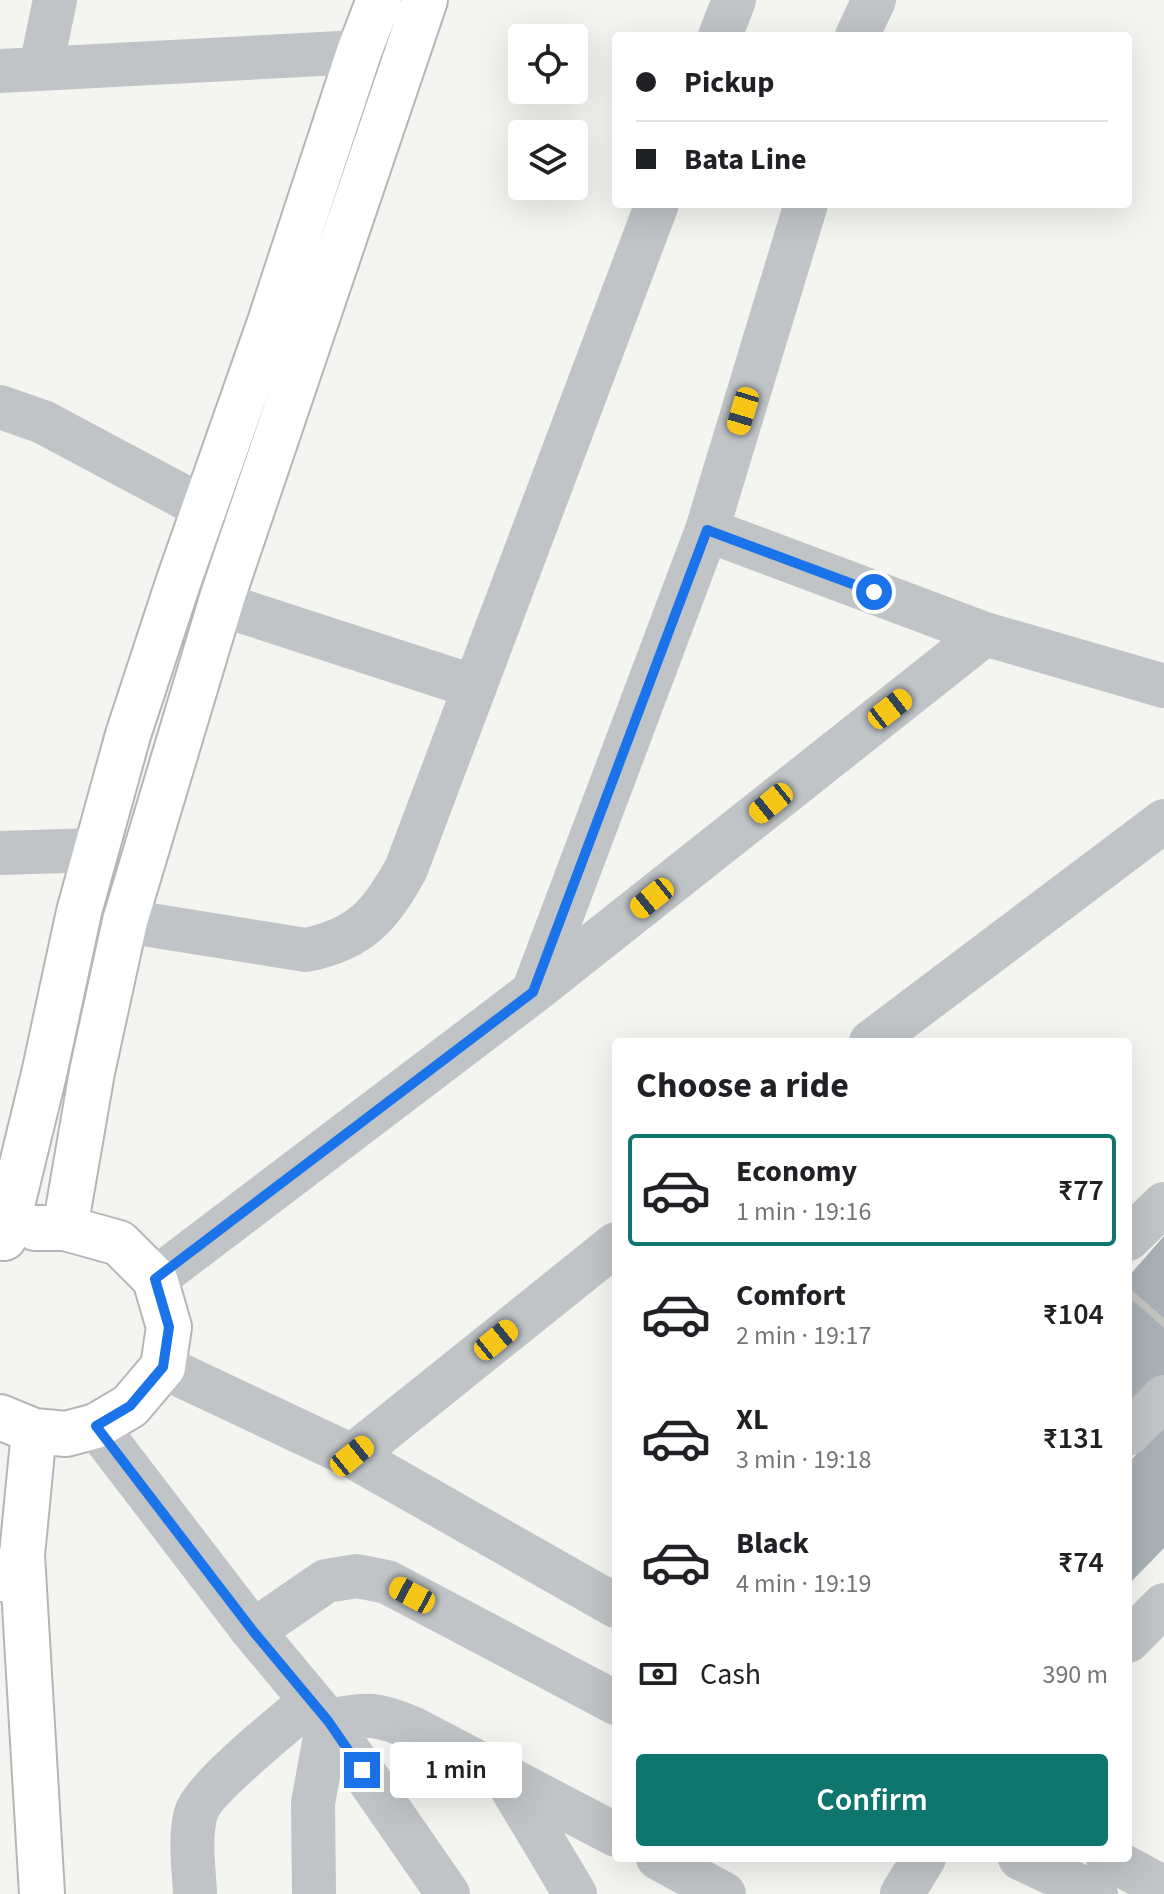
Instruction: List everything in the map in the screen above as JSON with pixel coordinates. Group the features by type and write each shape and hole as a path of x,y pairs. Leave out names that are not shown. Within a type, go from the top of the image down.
{"main road":[{"path":"2,1240 44,1074 79,912 128,735 379,0"},
{"path":"65,1228 92,1072 125,921 220,604 425,0"},
{"path":"2,1240 29,1228 65,1228 119,1243 155,1279 169,1327 163,1367 130,1406 96,1426 66,1434 17,1424 11,1573 42,1894"}],"street":[{"path":"55,0 21,69 359,52"},
{"path":"722,32 734,0"},
{"path":"859,32 874,0"},
{"path":"125,921 306,950 332,945 358,931 387,903 406,869 655,208"},
{"path":"533,992 707,530 805,208"},
{"path":"0,407 43,422 204,508"},
{"path":"707,530 985,634 1164,686"},
{"path":"220,604 475,687"},
{"path":"155,1279 533,992 985,634"},
{"path":"876,1038 1164,821"},
{"path":"0,853 96,850"},
{"path":"1132,1235 1164,1204"},
{"path":"352,1456 612,1247"},
{"path":"163,1367 352,1456 612,1604"},
{"path":"1132,1430 1164,1397"},
{"path":"96,1426 253,1631 319,1711 448,1894"},
{"path":"253,1631 326,1581 357,1576 387,1582 612,1701"},
{"path":"1132,1637 1164,1605"},
{"path":"314,1894 313,1803 319,1711"},
{"path":"195,1894 192,1832 197,1809 214,1787 319,1711 387,1717 612,1833"},
{"path":"505,1777 575,1894"},
{"path":"665,1862 724,1894"},
{"path":"902,1894 922,1862"},
{"path":"1028,1862 1096,1894"},
{"path":"1115,1862 1164,1888"}],"building":[{"path":"1164,1236 1164,1318 1132,1290 1132,1272"},
{"path":"1132,1300 1164,1328 1164,1379 1132,1415"},
{"path":"1164,1426 1164,1548 1132,1581 1132,1459"}],"route":[{"path":"362,1770 328,1721 253,1631 96,1426 130,1406 163,1367 169,1327 155,1279 533,992 707,530 874,592"}]}
